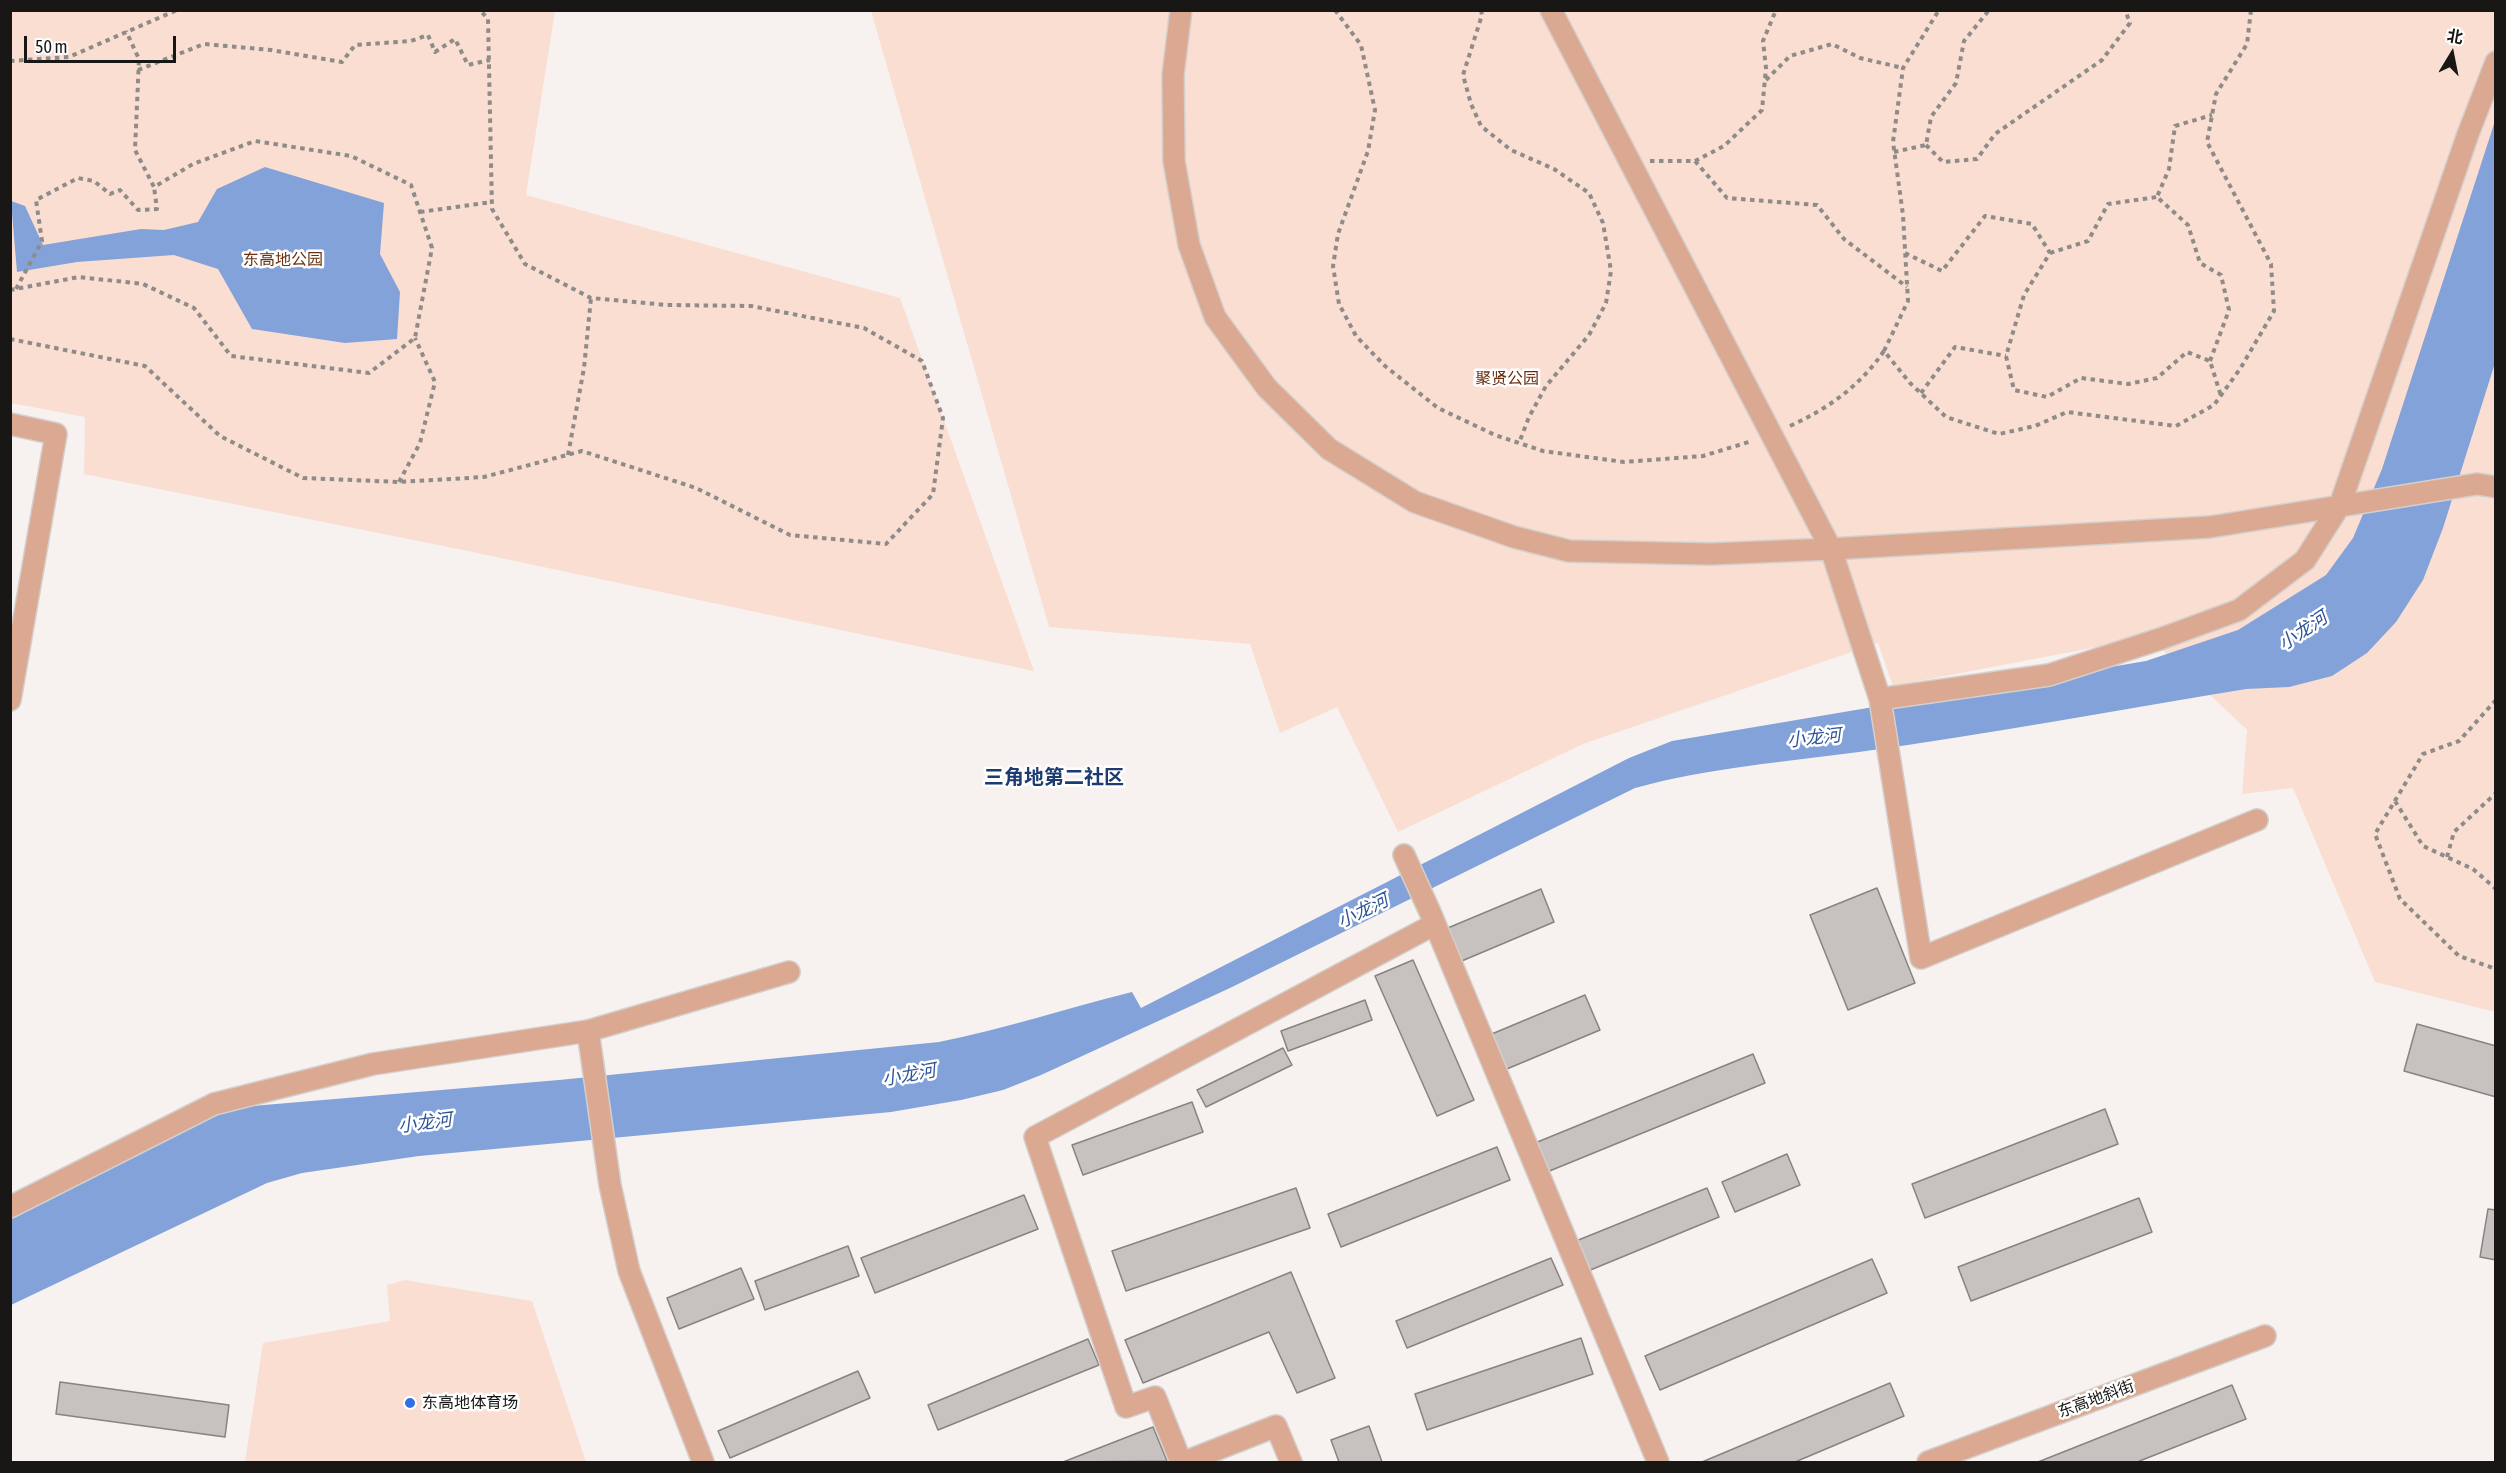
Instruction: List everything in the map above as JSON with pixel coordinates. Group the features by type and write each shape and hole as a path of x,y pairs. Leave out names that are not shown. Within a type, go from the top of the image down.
{"street":[{"path":"1181,10 1173,75 1174,161 1189,245 1215,316 1267,388 1329,449 1415,502 1514,537 1569,551 1711,554 2210,527 2348,503 2486,485"},
{"path":"1551,10 1831,549 1880,699 1922,958 2257,820"},
{"path":"1880,699 2049,675 2239,610 2305,560 2348,503 2468,134 2496,62"},
{"path":"10,424 56,434 10,700"},
{"path":"1404,855 1433,918 1658,1462"},
{"path":"1291,1462 1276,1426 1183,1462 1155,1397 1126,1407 1035,1137 1433,918"},
{"path":"10,1207 214,1104 373,1064 589,1041 789,972"},
{"path":"589,1041 610,1185 629,1271 703,1462"},
{"name":"东高地斜街","path":"1928,1462 2265,1336"}],"path":[{"path":"10,60 69,57 177,10"},
{"path":"10,339 145,366 220,436 303,478 399,482 484,477 582,452 696,488 790,535 886,544 933,494 943,418 922,361 864,328 751,306 667,305 591,298 525,264 492,209 488,19 480,10"},
{"path":"1335,10 1361,45 1375,110 1368,151 1336,245 1333,266 1339,304 1356,336 1385,366 1438,408 1495,435 1543,451 1624,462 1703,456 1771,435 1822,412 1869,373 1884,351 1908,301 1893,142 1903,68 1939,10"},
{"path":"1481,10 1482,15 1463,75 1471,104 1481,126 1511,150 1554,169 1590,193 1603,223 1611,271 1606,303 1589,334 1546,386 1529,417 1519,443"},
{"path":"1628,161 1695,161 1724,146 1762,110 1767,68 1763,41 1776,10"},
{"path":"1926,145 1931,117 1956,82 1964,41 1989,10"},
{"path":"1926,145 1943,162 1977,159 1995,134 2102,60 2130,23 2125,10"},
{"path":"1884,351 1921,393 1947,417 1999,434 2035,426 2067,412 2176,426 2214,405 2240,369 2274,311 2271,264 2207,142 2216,94 2247,44 2252,10"},
{"path":"13,290 42,241 36,200 78,178 94,181 110,194 120,190 138,210 157,209 154,187 135,150 139,59 126,31"},
{"path":"138,70 204,44 271,50 342,62 356,45 411,41 428,35 435,52 455,39 468,65 490,60"},
{"path":"1765,81 1790,56 1832,44 1860,58 1903,68"},
{"path":"2157,197 2169,169 2175,126 2212,115"},
{"path":"154,187 193,164 255,141 351,156 411,185 432,248 415,338 435,382 420,443 399,482"},
{"path":"1894,153 1926,145"},
{"path":"1695,161 1726,198 1817,205 1844,239 1907,287"},
{"path":"2157,197 2108,204 2088,241 2050,253 2024,295 2006,356 2014,390 2047,397 2080,378 2128,384 2157,378 2187,352 2210,361"},
{"path":"2157,197 2188,225 2200,263 2221,274 2229,310 2210,361 2221,396"},
{"path":"420,212 492,202"},
{"path":"1905,253 1942,271 1985,216 2032,224 2050,253"},
{"path":"13,290 79,277 143,284 194,308 231,356 358,372 369,373 415,338"},
{"path":"568,455 584,368 591,298"},
{"path":"1921,393 1955,347 2006,356"},
{"path":"2496,700 2459,741 2423,754 2375,834 2400,899 2459,956 2496,969"},
{"path":"2447,857 2454,832 2496,793"},
{"path":"2395,801 2423,846 2473,868 2496,889"}],"green space":[{"name":"东高地公园","path":"10,11 555,11 526,195 900,298 1034,671 463,550 84,474 85,417 11,403"},
{"name":"聚贤公园","path":"871,11 2495,11 2495,1012 2375,982 2293,788 2242,794 2247,730 2149,637 1893,686 1878,643 1583,744 1398,832 1337,707 1280,733 1250,644 1049,627"},
{"name":"东高地体育场","path":"405,1280 532,1301 586,1462 245,1462 263,1343 390,1321 387,1285"}],"water":[{"name":"小龙河","path":"2495,121 2495,363 2443,528 2423,580 2396,622 2367,653 2332,676 2289,687 2246,689 1956,738 1718,770 1635,788 1230,988 1041,1075 1003,1090 891,1112 419,1156 302,1173 267,1183 11,1305 11,1215 217,1109 559,1080 939,1042 1132,992 1141,1008 1629,758 1672,741 2146,661 2238,630 2326,575 2353,538 2382,469"},
{"path":"265,167 384,203 380,254 400,292 397,339 345,343 252,329 218,269 174,255 77,262 17,272 11,201 25,206 43,245 141,229 164,230 198,222 217,189"}],"building":[{"path":"1877,888 1915,983 1848,1010 1810,915"},
{"path":"1541,889 1554,922 1457,963 1443,930"},
{"path":"1413,960 1474,1100 1437,1116 1375,976"},
{"path":"1585,995 1600,1030 1502,1071 1487,1036"},
{"path":"1365,1000 1372,1020 1288,1051 1281,1031"},
{"path":"2417,1024 2496,1046 2496,1097 2404,1071"},
{"path":"1283,1048 1292,1065 1206,1107 1197,1090"},
{"path":"1753,1054 1765,1083 1547,1172 1535,1143"},
{"path":"1192,1102 1203,1132 1083,1175 1072,1145"},
{"path":"2105,1109 2118,1144 1925,1218 1912,1184"},
{"path":"1497,1147 1510,1180 1341,1247 1328,1214"},
{"path":"1787,1154 1800,1185 1735,1212 1722,1182"},
{"path":"1296,1188 1310,1228 1126,1291 1112,1251"},
{"path":"1707,1188 1719,1217 1588,1271 1576,1241"},
{"path":"1024,1195 1038,1229 875,1293 861,1258"},
{"path":"2139,1198 2152,1232 1971,1301 1958,1267"},
{"path":"2488,1209 2496,1210 2496,1260 2480,1257"},
{"path":"848,1246 859,1276 765,1310 755,1281"},
{"path":"1551,1258 1563,1285 1407,1348 1396,1321"},
{"path":"1872,1259 1887,1293 1660,1390 1645,1356"},
{"path":"741,1268 754,1299 679,1329 667,1298"},
{"path":"1291,1272 1335,1378 1297,1393 1269,1332 1143,1383 1125,1340"},
{"path":"1581,1338 1593,1374 1427,1430 1415,1394"},
{"path":"1088,1339 1099,1365 938,1430 928,1405"},
{"path":"858,1371 870,1398 730,1458 718,1431"},
{"path":"60,1382 229,1405 225,1437 56,1414"},
{"path":"1890,1383 1904,1416 1795,1462 1702,1462"},
{"path":"2232,1385 2246,1419 2137,1462 2038,1462"},
{"path":"1369,1426 1382,1462 1339,1462 1331,1440"},
{"path":"1153,1427 1167,1461 1063,1462"}],"place":[{"name":"东高地体育场","path":"410,1403"}],"district":[{"name":"三角地第二社区","path":"1054,778"}]}
